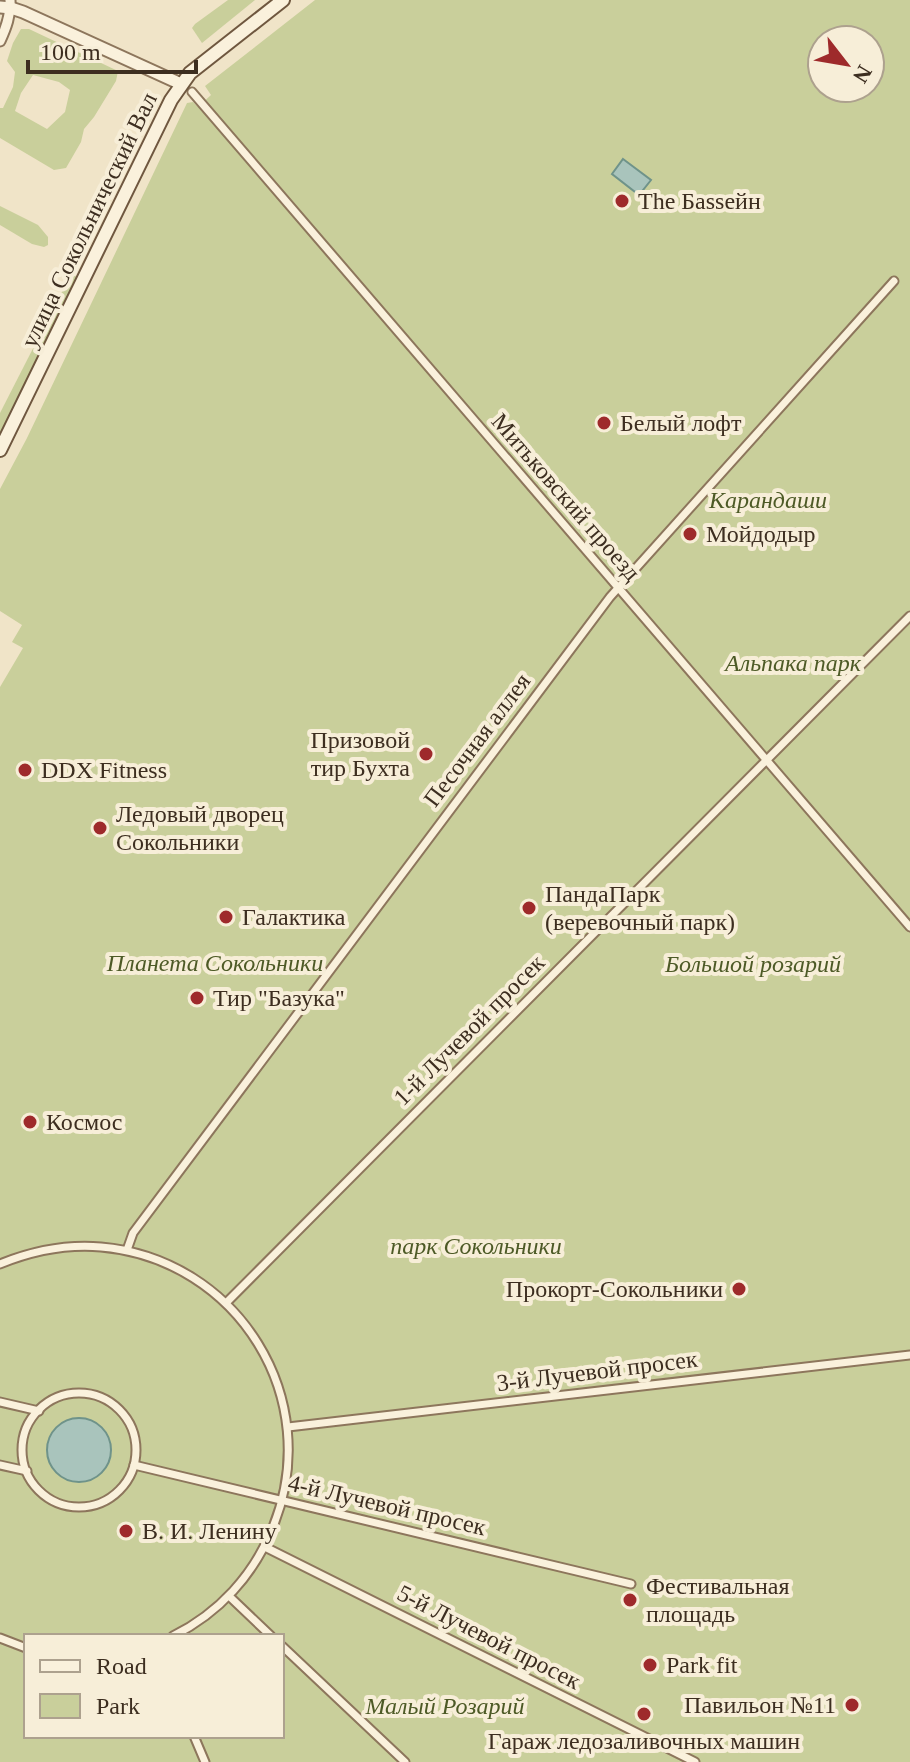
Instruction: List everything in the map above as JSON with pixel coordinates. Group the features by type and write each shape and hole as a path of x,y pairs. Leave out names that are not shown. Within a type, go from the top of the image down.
{"main road":[{"name":"улица Сокольнический Вал","path":"0,450 171,100 187,88 190,73 283,0"}],"street":[{"path":"0,41 8,24 7,5 187,88"},
{"name":"Митьковский проезд","path":"187,88 910,927"},
{"name":"Песочная аллея","path":"127,1250 133,1233 618,588 894,281"},
{"name":"1-й Лучевой просек","path":"226,1303 910,616"},
{"path":"0,1264 20,1256 73,1246 100,1246 154,1258 180,1270 226,1303 243,1322 269,1362 282,1396 288,1427 289,1464 283,1501 265,1547 249,1573 229,1596 195,1624 177,1634"},
{"name":"3-й Лучевой просек","path":"288,1427 910,1355"},
{"path":"85,1393 106,1400 123,1413 133,1432 136,1454 129,1477 118,1491 98,1504 78,1507 47,1497 33,1483 27,1471 23,1440 39,1411 52,1400 85,1393"},
{"path":"0,1402 39,1411"},
{"path":"0,1465 27,1471"},
{"name":"4-й Лучевой просек","path":"134,1465 631,1584"},
{"name":"5-й Лучевой просек","path":"265,1547 695,1762"},
{"path":"229,1596 269,1634"},
{"path":"0,1638 24,1647"},
{"path":"284,1648 405,1762"},
{"path":"195,1738 205,1762"}],"green space":[{"path":"228,0 255,0 202,43 192,28"},
{"name":"парк Сокольники","path":"315,0 910,0 910,1762 0,1762 0,687 23,648 12,642 22,625 0,611 0,489 187,103 193,102 198,107 211,95 205,86"},
{"path":"21,29 29,29 118,71 116,81 84,129 81,142 66,168 54,170 0,138 0,108 3,108 13,87 15,72 7,61","holes":["33,75 59,82 70,90 65,112 47,129 15,111 21,93"]},
{"path":"0,206 38,225 48,237 48,245 32,244 0,225"},
{"path":"90,211 101,217 84,252 72,244"},
{"path":"71,274 77,277 0,439 0,413"}],"water":[{"path":"623,159 651,180 639,195 612,174"},
{"path":"79,1418 102,1427 111,1450 102,1473 79,1482 56,1473 47,1450 56,1427"}],"place":[{"name":"The Баssейн","path":"622,201"},
{"name":"Белый лофт","path":"604,423"},
{"name":"Мойдодыр","path":"690,534"},
{"name":"Призовой тир Бухта","path":"426,754"},
{"name":"DDX Fitness","path":"25,770"},
{"name":"Ледовый дворец Сокольники","path":"100,828"},
{"name":"ПандаПарк (веревочный парк)","path":"529,908"},
{"name":"Галактика","path":"226,917"},
{"name":"Тир \"Базука\"","path":"197,998"},
{"name":"Космос","path":"30,1122"},
{"name":"Прокорт-Сокольники","path":"739,1289"},
{"name":"В. И. Ленину","path":"126,1531"},
{"name":"Фестивальная площадь","path":"630,1600"},
{"name":"Park fit","path":"650,1665"},
{"name":"Павильон №11","path":"852,1705"},
{"name":"Гараж ледозаливочных машин","path":"644,1714"}],"park label":[{"name":"Карандаши","path":"768,500"},
{"name":"Альпака парк","path":"793,663"},
{"name":"Планета Сокольники","path":"215,963"},
{"name":"Большой розарий","path":"753,964"},
{"name":"Малый Розарий","path":"445,1706"}]}
